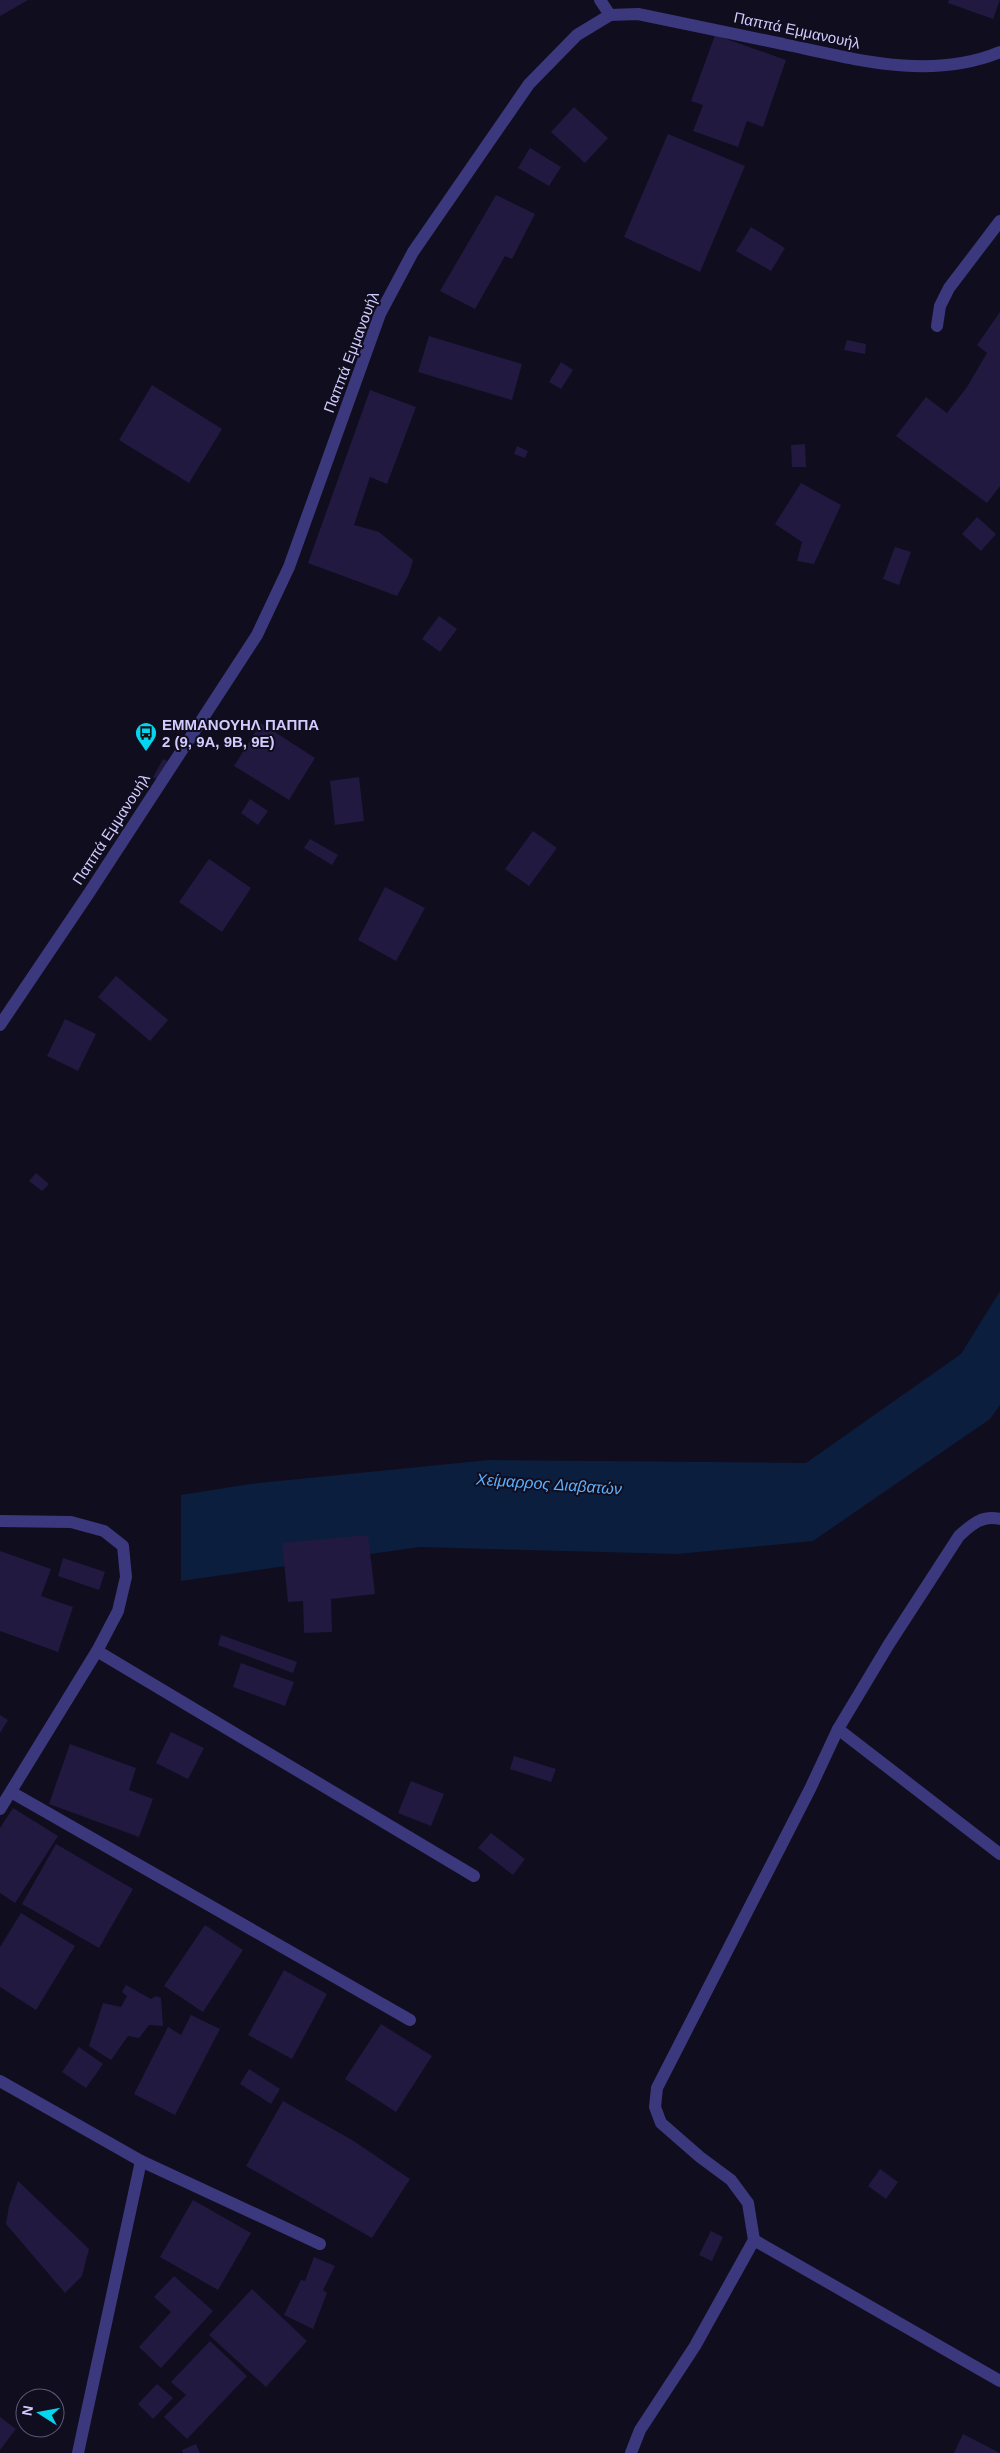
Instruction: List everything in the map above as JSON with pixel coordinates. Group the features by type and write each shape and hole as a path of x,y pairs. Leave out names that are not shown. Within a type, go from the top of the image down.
{"street":[{"path":"600,0 610,15"},
{"name":"Παππά Εμμανουήλ","path":"0,1025 257,635 289,567 380,314 413,252 529,84 578,35 610,15 638,14 880,64 938,66 985,58 1000,52"},
{"path":"937,326 940,306 949,288 1000,221"},
{"path":"631,2453 640,2430 699,2338 754,2240 748,2203 731,2180 700,2157 661,2123 654,2107 657,2088 810,1789 838,1729 888,1644 959,1536 974,1522 989,1516 1000,1519"},
{"path":"0,1521 71,1522 104,1531 123,1546 126,1577 118,1611 97,1651 0,1809"},
{"path":"97,1651 474,1876"},
{"path":"838,1729 1000,1854"},
{"path":"11,1792 410,2020"},
{"path":"0,2081 141,2161 320,2244"},
{"path":"78,2453 141,2161"},
{"path":"754,2240 1000,2381"}],"water":[{"name":"Χείμαρρος Διαβατών","path":"1000,1291 1000,1405 990,1419 813,1541 677,1554 420,1547 181,1581 181,1495 250,1484 489,1460 806,1463 961,1354"}],"building":[{"path":"0,0 28,0 0,16"},
{"path":"949,0 1000,0 993,19 948,3"},
{"path":"715,35 786,60 763,127 747,121 738,147 693,131 703,105 691,101"},
{"path":"574,107 608,138 585,163 551,132"},
{"path":"668,134 745,166 700,272 624,237"},
{"path":"530,148 561,167 549,186 518,168"},
{"path":"496,195 535,214 512,259 505,256 475,309 440,291"},
{"path":"751,227 785,248 771,271 736,251"},
{"path":"1000,312 1000,486 987,503 896,436 926,397 947,413 967,387 987,353 977,345"},
{"path":"429,336 522,364 512,400 418,372"},
{"path":"847,340 866,344 865,354 844,350"},
{"path":"561,362 573,370 561,389 549,382"},
{"path":"152,385 222,429 189,483 119,440"},
{"path":"370,390 416,407 387,484 370,477 354,525 379,532 413,560 409,574 397,596 308,563"},
{"path":"805,444 806,467 792,467 791,445"},
{"path":"517,446 528,451 525,458 514,454"},
{"path":"801,483 841,505 814,564 797,561 802,542 775,524"},
{"path":"977,517 996,534 981,551 962,534"},
{"path":"895,547 911,552 899,585 883,579"},
{"path":"439,616 457,629 440,652 422,639"},
{"path":"261,723 315,758 289,800 234,766"},
{"path":"163,759 170,762 159,780 153,777"},
{"path":"359,777 364,821 335,825 330,781"},
{"path":"250,799 268,811 258,825 241,813"},
{"path":"533,831 557,848 529,886 505,869"},
{"path":"310,839 338,855 332,865 304,848"},
{"path":"209,859 251,888 222,932 179,902"},
{"path":"385,887 425,908 396,961 358,940"},
{"path":"116,976 168,1020 150,1041 98,997"},
{"path":"65,1019 96,1034 78,1071 47,1056"},
{"path":"36,1173 49,1184 42,1191 29,1181"},
{"path":"368,1535 375,1594 331,1599 332,1632 304,1633 303,1601 288,1602 282,1543"},
{"path":"0,1551 51,1569 41,1596 73,1607 58,1652 0,1631"},
{"path":"63,1558 105,1572 99,1590 58,1576"},
{"path":"221,1635 297,1662 293,1673 218,1645"},
{"path":"241,1663 294,1682 285,1706 233,1687"},
{"path":"0,1715 8,1720 0,1733"},
{"path":"171,1732 204,1748 188,1779 156,1763"},
{"path":"70,1744 136,1768 129,1790 153,1799 139,1837 49,1804"},
{"path":"514,1756 556,1769 551,1782 510,1769"},
{"path":"411,1781 444,1794 431,1826 398,1813"},
{"path":"13,1808 58,1836 15,1903 0,1893 0,1828"},
{"path":"491,1833 525,1859 513,1875 478,1848"},
{"path":"56,1844 133,1889 99,1948 22,1904"},
{"path":"21,1913 75,1946 36,2010 0,1987 0,1947"},
{"path":"205,1925 243,1950 203,2012 164,1986"},
{"path":"284,1970 327,1994 292,2059 248,2035"},
{"path":"126,1985 151,1999 156,1996 161,1998 163,2026 149,2025 139,2038 128,2036 111,2060 89,2046 103,2003 121,2007 127,1996 122,1992"},
{"path":"191,2015 220,2029 175,2115 134,2094 168,2027 181,2035"},
{"path":"381,2024 432,2056 396,2112 345,2079"},
{"path":"79,2047 103,2064 86,2088 62,2072"},
{"path":"249,2069 280,2089 271,2104 240,2084"},
{"path":"283,2101 352,2140 410,2179 372,2238 246,2166"},
{"path":"880,2169 898,2182 886,2199 868,2186"},
{"path":"18,2181 89,2249 82,2276 65,2293 6,2224 9,2206"},
{"path":"193,2200 251,2233 218,2290 160,2257"},
{"path":"711,2231 723,2237 712,2261 699,2255"},
{"path":"314,2257 335,2266 323,2290 327,2293 313,2329 284,2315 301,2280 305,2281"},
{"path":"174,2276 213,2311 161,2368 139,2347 171,2312 154,2297"},
{"path":"252,2289 307,2341 266,2387 209,2335"},
{"path":"210,2341 247,2376 187,2439 164,2417 186,2395 171,2382"},
{"path":"157,2384 173,2398 153,2419 138,2404"},
{"path":"0,2417 15,2428 15,2430 0,2450"},
{"path":"963,2434 1000,2453 954,2453"},
{"path":"196,2444 200,2453 183,2453 182,2450"}],"place":[{"name":"ΕΜΜΑΝΟΥΗΛ ΠΑΠΠΑ 2 (9, 9Α, 9Β, 9Ε)","path":"146,752"}]}
